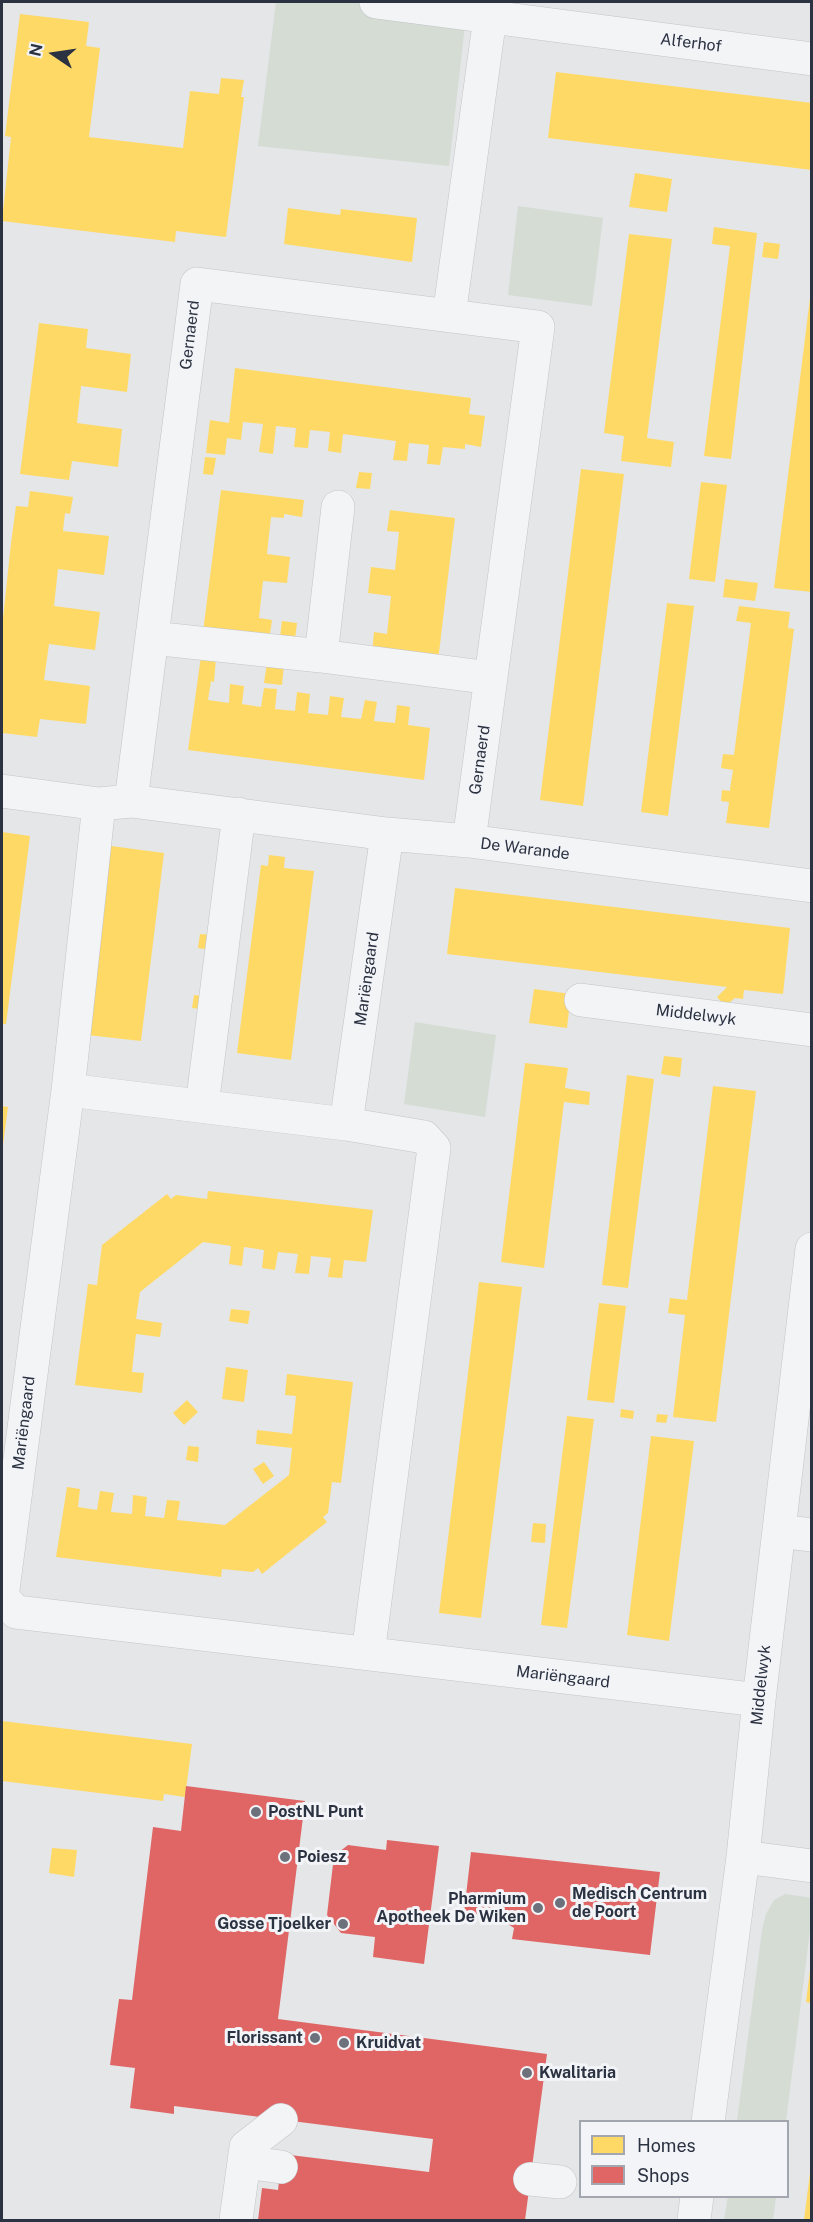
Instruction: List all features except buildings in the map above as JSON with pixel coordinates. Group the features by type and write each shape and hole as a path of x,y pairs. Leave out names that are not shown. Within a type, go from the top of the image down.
{"street":[{"name":"Alferhof","path":"376,2 490,17 572,14 812,59"},
{"path":"449,316 490,17"},
{"name":"Gernaerd","path":"131,801 197,284 538,327 469,842"},
{"path":"321,656 338,507"},
{"path":"152,638 321,656 491,678"},
{"name":"De Warande","path":"2,791 99,804 131,801 812,886"},
{"name":"Mariëngaard","path":"99,804 68,1090 2,1597 16,1612 759,1700"},
{"path":"202,1106 239,814"},
{"name":"Mariëngaard","path":"346,1124 387,834"},
{"name":"Middelwyk","path":"581,1000 812,1030"},
{"path":"68,1090 346,1124 424,1137 434,1148 368,1654"},
{"name":"Middelwyk","path":"708,2120 743,1857 778,1531 812,1249"},
{"path":"778,1531 812,1535"},
{"path":"743,1857 812,1866"},
{"path":"236,2220 245,2155 280,2120"},
{"path":"245,2155 281,2168"},
{"path":"694,2220 698,2198"}],"shaded area":[{"path":"276,2 382,2 466,16 449,166 258,146"},
{"path":"518,206 603,218 592,306 508,295"},
{"path":"415,1022 496,1035 485,1117 404,1104"},
{"path":"785,1894 812,1898 811,1923 786,2120 737,2120 762,1930 766,1914 774,1900"},
{"path":"728,2198 776,2198 773,2220 724,2220"}],"place":[{"name":"PostNL Punt","path":"256,1812"},
{"name":"Poiesz","path":"285,1857"},
{"name":"Medisch Centrum de Poort","path":"560,1903"},
{"name":"Pharmium Apotheek De Wiken","path":"538,1908"},
{"name":"Gosse Tjoelker","path":"343,1924"},
{"name":"Florissant","path":"315,2038"},
{"name":"Kruidvat","path":"344,2043"},
{"name":"Kwalitaria","path":"527,2073"}]}
